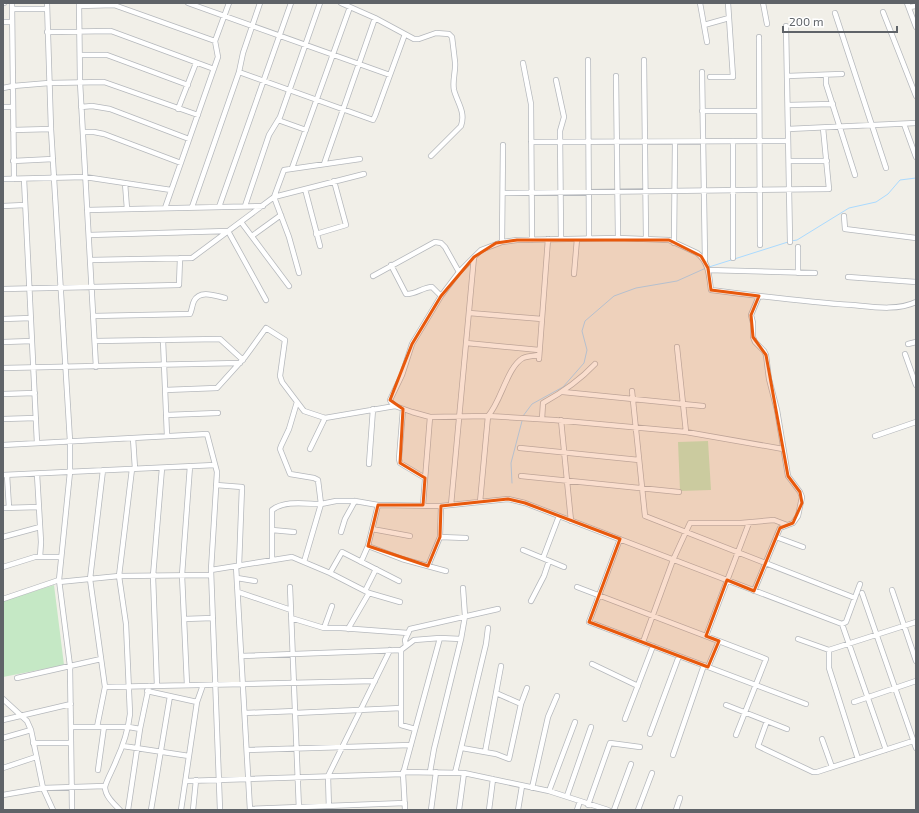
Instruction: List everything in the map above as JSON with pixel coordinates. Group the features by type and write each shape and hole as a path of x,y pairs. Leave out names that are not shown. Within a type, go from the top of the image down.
{"street":[{"path":"12,3 14,179"},
{"path":"47,3 51,130 70,441 70,472 59,581 70,666 72,810"},
{"path":"188,3 202,5 224,16 390,75"},
{"path":"165,208 218,57 214,41 229,3"},
{"path":"192,207 239,72 243,53 260,3"},
{"path":"219,207 291,3"},
{"path":"245,206 269,135 278,120 320,3"},
{"path":"341,3 375,18 414,39 419,39 436,33 449,34 452,37 455,63 453,86 461,108 463,116 462,122 461,126 431,156"},
{"path":"700,3 707,42"},
{"path":"710,77 733,77 728,3"},
{"path":"763,3 767,24"},
{"path":"96,367 80,82 79,5 114,5 214,41"},
{"path":"916,6 908,5 916,27"},
{"path":"292,168 350,7"},
{"path":"12,9 47,9"},
{"path":"883,12 916,94"},
{"path":"835,13 886,168"},
{"path":"324,164 375,18"},
{"path":"704,25 729,18"},
{"path":"3,22 12,22"},
{"path":"786,26 790,242"},
{"path":"47,32 111,31 214,69"},
{"path":"239,72 373,120 405,34"},
{"path":"759,37 760,245"},
{"path":"80,55 107,55 188,85"},
{"path":"588,60 589,238"},
{"path":"644,60 646,239"},
{"path":"178,108 196,62"},
{"path":"523,64 531,104 532,240"},
{"path":"702,72 705,260 711,290 809,302 890,308 916,302"},
{"path":"787,76 842,74"},
{"path":"826,75 826,84 855,175"},
{"path":"616,76 618,238"},
{"path":"556,80 564,117 560,131 561,239"},
{"path":"3,88 49,83 104,82 198,115"},
{"path":"788,105 833,104"},
{"path":"82,106 110,109 189,139"},
{"path":"3,107 13,107"},
{"path":"702,111 759,111"},
{"path":"278,120 306,130"},
{"path":"788,129 916,123"},
{"path":"904,124 916,157"},
{"path":"503,193 829,189 823,128"},
{"path":"13,130 51,130"},
{"path":"83,132 104,134 181,163"},
{"path":"733,141 733,258"},
{"path":"531,142 788,141"},
{"path":"674,242 675,142"},
{"path":"502,242 504,145"},
{"path":"13,161 53,159"},
{"path":"299,273 274,197 284,170 360,159"},
{"path":"789,161 827,161"},
{"path":"90,260 192,258 274,197 364,174"},
{"path":"3,179 85,178 171,190"},
{"path":"24,179 38,443"},
{"path":"316,234 346,225 334,181"},
{"path":"125,183 127,209"},
{"path":"305,189 320,246"},
{"path":"3,206 25,205"},
{"path":"87,210 263,206"},
{"path":"252,236 281,215"},
{"path":"844,216 845,230 916,238"},
{"path":"241,222 289,286"},
{"path":"89,235 228,231"},
{"path":"228,231 266,300"},
{"path":"705,260 697,253 669,240 618,238 548,239 502,242 481,250 460,272 441,296 412,344 402,375 390,400 395,406 430,417 488,416 560,420 686,432 783,448"},
{"path":"539,355 548,239"},
{"path":"574,274 577,239"},
{"path":"373,276 435,242 441,243 445,247 460,272"},
{"path":"798,247 798,273"},
{"path":"451,505 474,257"},
{"path":"3,289 178,285 180,258"},
{"path":"391,265 406,294 426,287 432,287 441,296"},
{"path":"708,270 815,273"},
{"path":"848,277 916,282"},
{"path":"93,316 190,314 194,301 200,296 209,294 225,298"},
{"path":"754,591 780,528 793,523 798,516 802,497 788,476 777,410 769,379 766,355 755,342 753,337 753,322 751,314 759,296"},
{"path":"469,313 542,319"},
{"path":"3,319 31,318"},
{"path":"165,390 217,388 241,362 266,328 285,340 280,376 282,382 304,411 325,418 395,406"},
{"path":"95,341 220,339 241,362"},
{"path":"163,340 167,436"},
{"path":"3,342 32,341"},
{"path":"908,344 916,342"},
{"path":"466,343 539,355"},
{"path":"677,347 686,432"},
{"path":"905,354 916,385"},
{"path":"480,502 488,416 495,407 509,375 520,361 524,358 539,355"},
{"path":"3,368 96,367 241,362"},
{"path":"542,419 543,403 563,392 582,378 595,364"},
{"path":"632,391 645,516 855,598"},
{"path":"563,392 703,406"},
{"path":"3,394 35,393"},
{"path":"297,402 289,429 280,450 290,474 318,480 321,504 304,562"},
{"path":"403,409 399,459 400,463 425,478"},
{"path":"369,464 373,410"},
{"path":"166,415 218,413"},
{"path":"423,505 430,417"},
{"path":"3,419 36,418"},
{"path":"310,450 325,418"},
{"path":"560,420 571,521"},
{"path":"875,436 916,422"},
{"path":"3,445 207,434 217,472 211,573 220,810"},
{"path":"120,810 107,794 105,786 123,746 129,727 130,686 126,624 119,576 134,469 133,438"},
{"path":"520,448 639,460"},
{"path":"39,507 6,508 5,475 216,465"},
{"path":"187,685 182,575 190,466"},
{"path":"157,686 153,576 162,468"},
{"path":"97,727 105,687 90,579 103,470"},
{"path":"38,474 40,557"},
{"path":"521,476 679,492"},
{"path":"216,485 242,487 237,578 250,809 329,808 405,803"},
{"path":"272,560 272,510 284,504 321,504 336,501 378,505 441,506 508,499 525,503 842,624"},
{"path":"341,532 345,519 355,502"},
{"path":"361,562 368,546 378,505"},
{"path":"428,566 440,537 441,506"},
{"path":"543,558 559,516"},
{"path":"643,642 673,560 690,523 774,520 788,525"},
{"path":"706,636 749,522"},
{"path":"3,538 40,527"},
{"path":"372,529 410,536"},
{"path":"272,530 294,532"},
{"path":"440,537 466,538"},
{"path":"776,537 803,547"},
{"path":"620,539 589,622 806,704"},
{"path":"368,546 402,559 446,571"},
{"path":"523,550 564,567"},
{"path":"330,574 342,552 399,581"},
{"path":"3,567 35,557 61,557"},
{"path":"3,598 59,581 119,576 211,573 238,566 292,557 367,592 400,602"},
{"path":"530,600 544,576 549,561"},
{"path":"348,629 367,592 376,569"},
{"path":"237,578 255,581"},
{"path":"842,624 846,622 860,584"},
{"path":"290,587 298,808"},
{"path":"577,587 766,659 736,735"},
{"path":"430,772 434,749 461,640 464,616 463,588"},
{"path":"892,590 916,661"},
{"path":"238,592 291,610"},
{"path":"862,593 915,741 916,748"},
{"path":"324,628 332,606"},
{"path":"406,646 405,640 410,629 498,609"},
{"path":"184,618 213,618"},
{"path":"291,618 324,628 408,633"},
{"path":"798,639 829,650 916,622"},
{"path":"842,624 886,750"},
{"path":"455,773 486,644 488,628"},
{"path":"241,656 400,650 414,640 440,638 461,640"},
{"path":"405,810 403,773 440,638"},
{"path":"673,754 706,666 719,641"},
{"path":"625,719 653,646"},
{"path":"329,808 328,776 390,650"},
{"path":"400,650 401,725 415,729"},
{"path":"829,650 829,668 858,759"},
{"path":"650,734 679,656"},
{"path":"17,678 101,658"},
{"path":"592,664 638,686"},
{"path":"485,752 501,666"},
{"path":"105,687 375,681"},
{"path":"854,702 916,681"},
{"path":"181,810 197,702 203,685"},
{"path":"128,810 140,728 149,686"},
{"path":"462,748 509,758 521,704 527,688"},
{"path":"148,691 197,702"},
{"path":"496,693 521,704"},
{"path":"152,810 170,696"},
{"path":"532,788 548,718 557,696"},
{"path":"3,699 27,721 43,788 53,810"},
{"path":"3,720 70,704"},
{"path":"726,705 787,729"},
{"path":"245,713 401,708"},
{"path":"767,721 758,746 814,772 915,741"},
{"path":"549,791 574,722"},
{"path":"71,727 140,728"},
{"path":"98,770 104,727"},
{"path":"567,796 591,727"},
{"path":"3,738 30,730"},
{"path":"822,739 832,767"},
{"path":"33,743 71,743"},
{"path":"588,805 610,743 640,747"},
{"path":"247,750 411,745"},
{"path":"123,746 189,756"},
{"path":"3,768 36,757"},
{"path":"614,810 631,764"},
{"path":"186,781 430,772 455,773 493,779 549,791 567,796 588,805 608,810"},
{"path":"431,810 436,772"},
{"path":"638,810 652,773"},
{"path":"459,810 464,774"},
{"path":"489,810 493,779"},
{"path":"193,810 196,780"},
{"path":"3,795 43,788 105,786"},
{"path":"518,810 522,786"},
{"path":"676,810 680,798"},
{"path":"577,810 580,801"}],"highlighted area":[{"path":"517,240 669,240 701,256 708,268 711,290 759,296 751,315 753,337 766,355 788,476 800,492 802,503 793,523 780,528 754,591 727,580 706,636 719,641 708,667 589,622 620,539 525,503 508,499 441,506 440,537 428,566 368,546 378,505 423,505 425,478 400,463 403,409 390,400 412,344 441,296 474,257 496,243"}],"green space":[{"path":"708,441 711,490 680,491 678,442"},
{"path":"54,585 64,665 3,677 3,601"}],"waterway":[{"path":"791,241 797,240 849,208 876,202 888,194 900,180 916,178"},
{"path":"709,267 788,242"},
{"path":"523,416 532,404 563,387 584,363 587,350 582,331 585,321 614,296 636,288 677,281 706,268"},
{"path":"512,483 511,463 522,421"}]}
